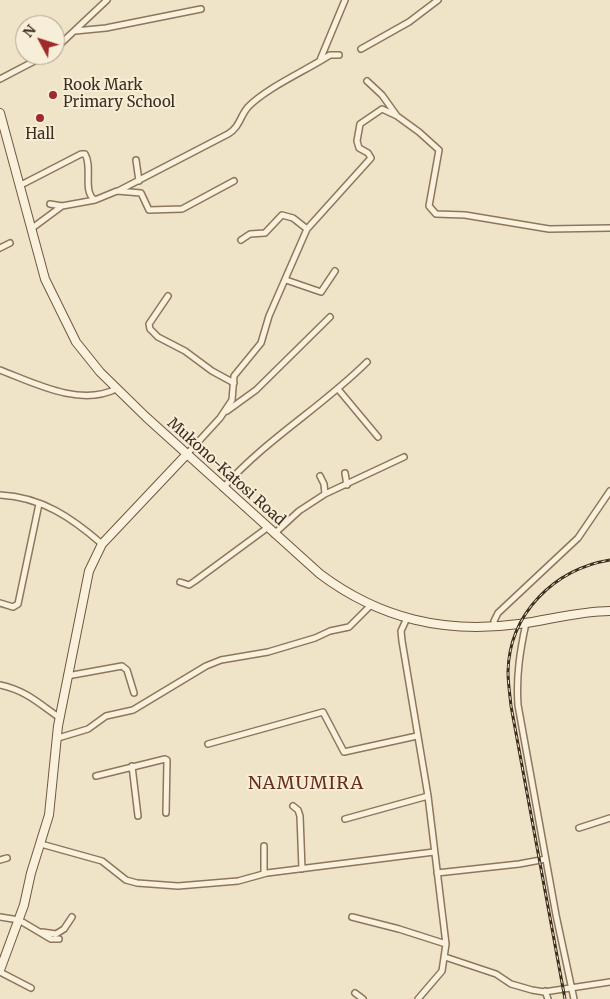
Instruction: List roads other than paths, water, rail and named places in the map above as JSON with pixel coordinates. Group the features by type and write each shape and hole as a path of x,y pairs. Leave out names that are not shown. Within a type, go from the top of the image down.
{"main road":[{"name":"Mukono-Katosi Road","path":"0,113 3,140 19,186 45,279 64,322 90,361 116,388 267,528 335,585 371,605 407,618 442,626 476,628 610,611"},
{"path":"0,971 19,920 31,873 41,844 52,797 60,718 89,571 102,544 187,454"}],"street":[{"path":"65,40 107,0"},
{"path":"320,61 345,0"},
{"path":"361,49 409,22 438,0"},
{"path":"75,32 106,28 201,9"},
{"path":"50,204 62,206 95,200 139,181 234,131 247,107 330,55 339,55"},
{"path":"0,79 27,65"},
{"path":"367,81 382,95 398,116"},
{"path":"187,454 224,412 232,400 234,376 261,342 269,316 307,229 371,158 368,153 359,148 357,141 360,124 382,109 398,116 420,132 439,150 429,206 436,214 465,215 549,230 610,228"},
{"path":"19,186 73,157 84,154 89,160 89,192 95,200"},
{"path":"136,160 139,181"},
{"path":"117,191 141,194 149,210 176,210 186,207 234,181"},
{"path":"31,229 62,206"},
{"path":"241,240 250,234 265,233 282,215 292,218 307,229"},
{"path":"0,248 10,243"},
{"path":"286,280 321,292 335,271"},
{"path":"168,296 149,324 152,333 185,351 212,371 234,383"},
{"path":"224,412 256,390 330,317"},
{"path":"224,488 250,461 338,389 367,362"},
{"path":"0,370 62,392 100,395 116,388"},
{"path":"338,389 378,437"},
{"path":"274,534 299,511 325,494 404,457"},
{"path":"345,473 348,484"},
{"path":"320,476 324,484 325,494"},
{"path":"495,626 494,621 498,613 578,538 609,493"},
{"path":"0,495 55,509 70,518 102,544"},
{"path":"0,603 13,607 18,604 39,504"},
{"path":"180,582 189,584 195,582 267,528"},
{"path":"58,738 88,729 106,716 133,710 206,666 221,660 268,652 315,638 330,631 349,627 371,605"},
{"path":"407,618 401,631 402,641 428,796 446,944 446,957 442,971 418,999"},
{"path":"526,623 519,658 517,681 518,705 574,999"},
{"path":"68,676 122,666 127,670 134,693"},
{"path":"0,685 33,697 47,711 60,718"},
{"path":"208,744 323,712 344,752 417,736"},
{"path":"96,776 132,766 167,760 166,813"},
{"path":"132,766 138,816"},
{"path":"345,819 428,796"},
{"path":"293,806 300,816 302,869"},
{"path":"579,828 610,818"},
{"path":"41,844 102,861 126,880 136,883 207,885 238,881 264,873 434,852"},
{"path":"264,846 264,873"},
{"path":"0,860 7,858"},
{"path":"437,873 519,864 546,859"},
{"path":"0,917 19,920 50,939 59,940"},
{"path":"41,932 56,934 64,929 72,917"},
{"path":"352,917 400,929 446,944"},
{"path":"446,957 496,974 511,984 546,992 610,982"},
{"path":"0,971 31,988"},
{"path":"546,992 548,999"},
{"path":"355,993 363,999"}],"railway":[{"path":"565,999 511,706 508,672 510,651 526,613 539,597 571,573 590,565 610,560"}],"place":[{"name":"Rook Mark Primary School","path":"53,95"},
{"name":"Hall","path":"40,118"}],"district":[{"name":"NAMUMIRA","path":"306,784"}]}
